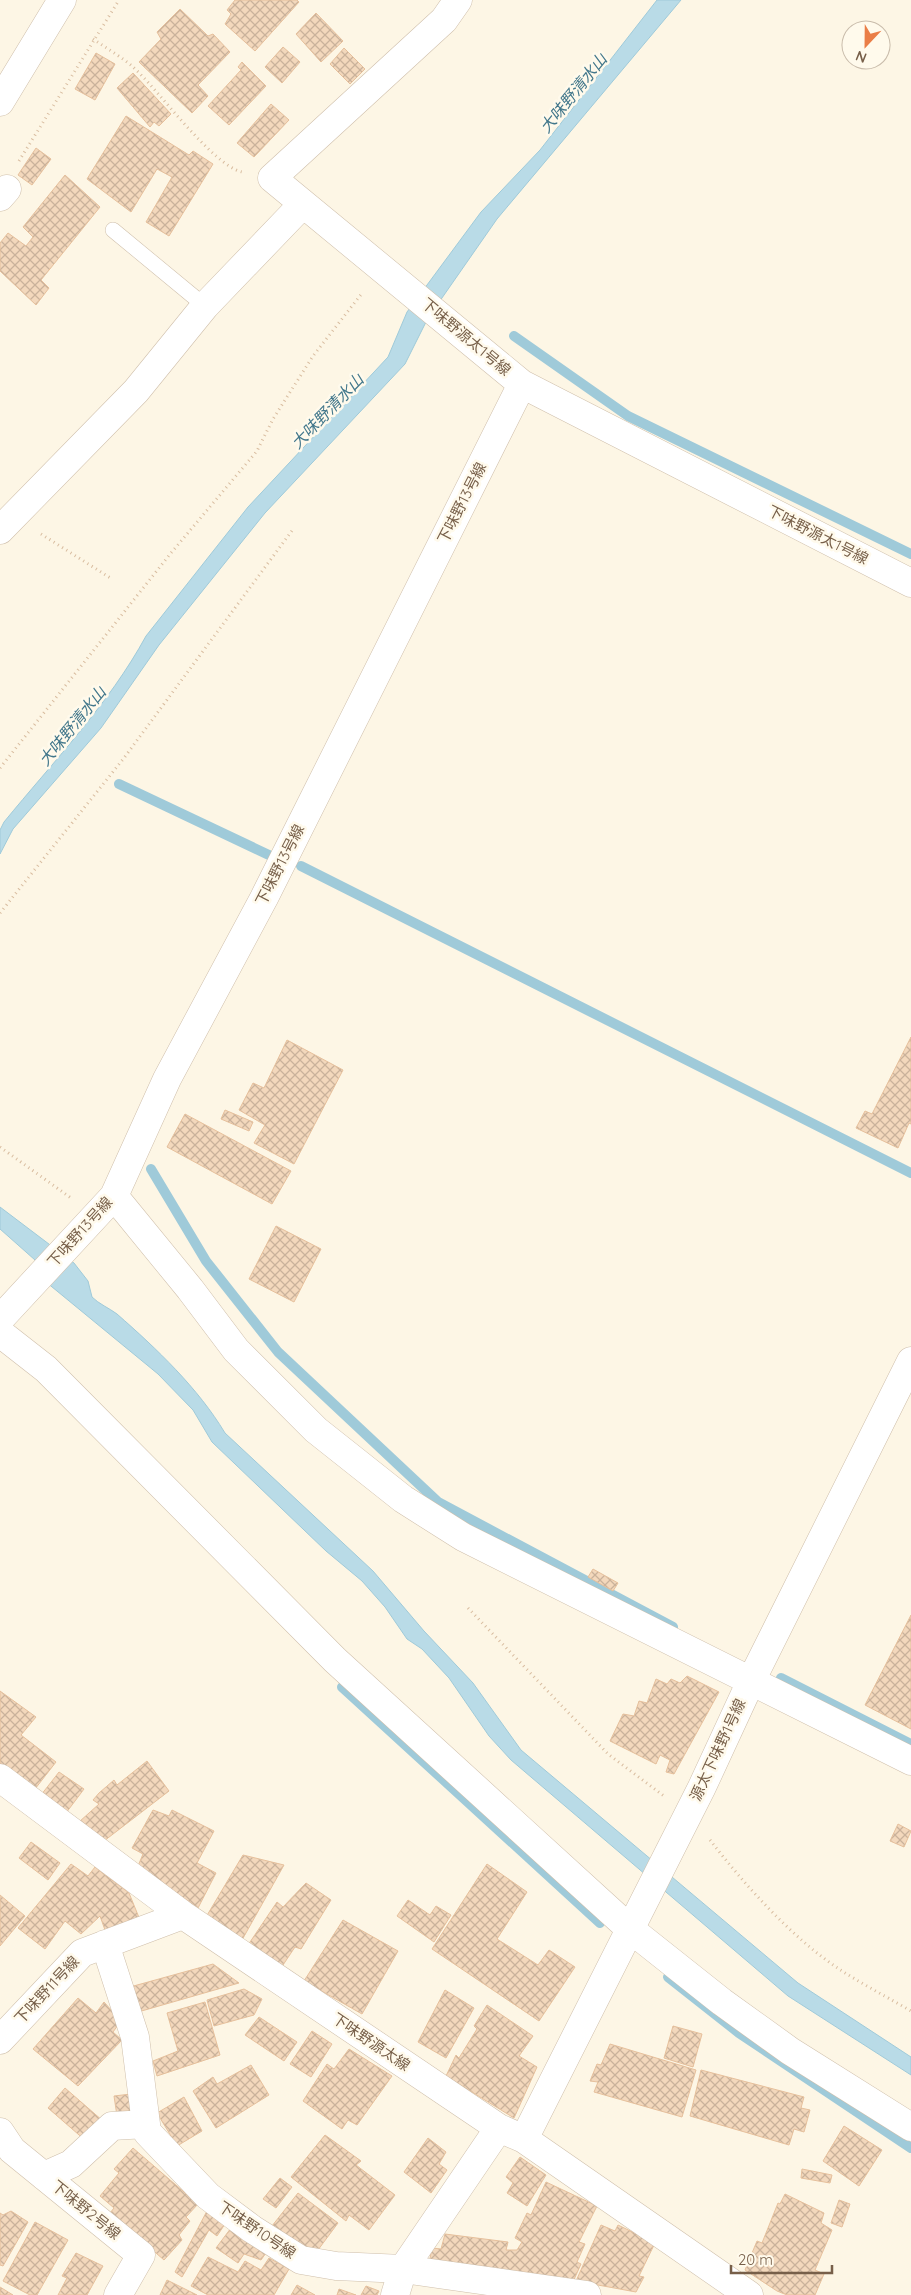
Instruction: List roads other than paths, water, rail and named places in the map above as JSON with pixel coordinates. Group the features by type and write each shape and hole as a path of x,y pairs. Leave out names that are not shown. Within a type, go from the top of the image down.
{"street":[{"path":"0,102 62,0"},
{"name":"下味野源太1号線","path":"447,4 272,178 302,205 406,286 522,384 911,583"},
{"path":"6,523 136,391 205,306 302,205"},
{"name":"下味野13号線","path":"0,1320 105,1205 167,1079 264,898 522,384"},
{"path":"105,1205 190,1289 236,1350 316,1430 403,1499 463,1537 911,1762"},
{"path":"0,1333 46,1369 335,1660 630,1929 722,2002 790,2052 911,2127"},
{"name":"源太下味野1号線","path":"524,2139 689,1814 751,1680 911,1361"},
{"name":"下味野源太線","path":"0,1778 183,1915 499,2128 524,2139 728,2292"},
{"name":"下味野11号線","path":"0,2040 82,1954 183,1915"},
{"name":"下味野10号線","path":"105,1944 135,2037 147,2132 208,2196 252,2229 301,2260 336,2266 403,2268 587,2295"},
{"path":"44,2176 71,2164 112,2126 146,2124"},
{"path":"395,2295 403,2268 499,2128"},
{"name":"下味野2号線","path":"0,2132 12,2150 141,2255 118,2295"}],"lane":[{"path":"113,230 205,306"}],"water":[{"path":"657,0 681,0 497,219 428,318 405,364 265,513 159,645 101,728 13,829 0,854 0,830 4,822 98,709 146,636 248,507 388,357 407,312 481,212 540,150"},
{"path":"0,1207 74,1263 88,1281 92,1297 117,1314 162,1355 190,1385 225,1433 373,1571 424,1631 473,1683 521,1750 798,1983 911,2057 911,2075 788,1996 511,1760 489,1736 449,1678 422,1649 407,1639 385,1607 362,1581 326,1551 212,1442 193,1410 158,1374 46,1282 35,1260 0,1229"}],"waterway":[{"path":"514,336 628,416 911,554"},
{"path":"119,784 271,856"},
{"path":"301,866 911,1173"},
{"path":"151,1169 206,1261 278,1352 438,1502 673,1627"},
{"path":"781,1678 911,1744"},
{"path":"342,1687 600,1923"},
{"path":"668,1977 739,2033 911,2148"}],"water label":[{"name":"大味野清水山","path":"573,93"},
{"name":"大味野清水山","path":"327,411"},
{"name":"大味野清水山","path":"72,726"}]}
